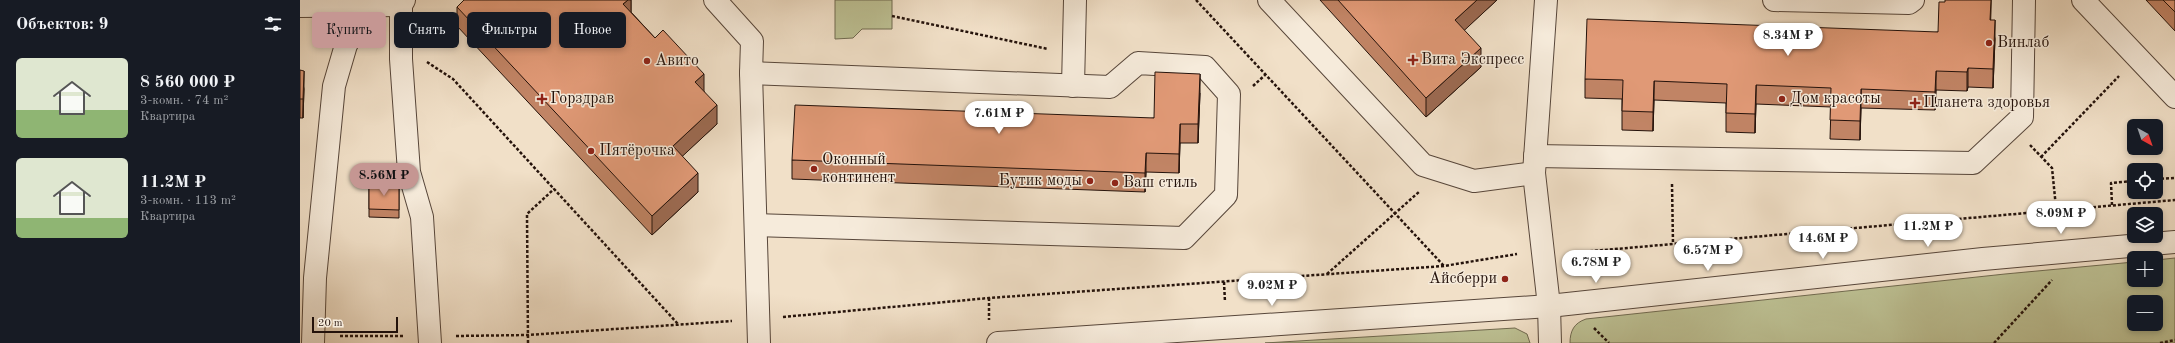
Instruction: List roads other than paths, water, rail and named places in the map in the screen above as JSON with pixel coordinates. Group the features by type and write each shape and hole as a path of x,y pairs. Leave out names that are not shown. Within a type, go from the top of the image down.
{"street":[{"path":"715,0 752,41 751,73 757,225 759,343"},
{"path":"1073,86 1075,0"},
{"path":"1269,0 1423,165 1474,181 1535,165 1672,158 1973,163 2022,117 2024,0"},
{"path":"1546,0 1535,165 1542,250 1549,306 1550,343"},
{"path":"1774,0 1909,3 1912,0"},
{"path":"2083,0 2175,97"},
{"path":"311,4 369,5 403,2 401,59 409,172 422,217 430,340"},
{"path":"313,339 307,278 334,86 346,46 369,5"},
{"path":"751,73 1110,87 1138,63 1146,63 1205,67 1229,94 1226,195 1184,238 757,225"},
{"path":"994,336 1549,306 1983,259 2175,242"}],"place":[{"name":"Винлаб","path":"1989,43"},
{"name":"Вита Экспресс","path":"1413,60"},
{"name":"Авито","path":"647,61"},
{"name":"Горздрав","path":"542,99"},
{"name":"Дом красоты","path":"1782,99"},
{"name":"Планета здоровья","path":"1915,103"},
{"name":"Пятёрочка","path":"591,151"},
{"name":"Оконный континент","path":"814,169"},
{"name":"Бутик моды","path":"1090,181"},
{"name":"Ваш стиль","path":"1115,183"},
{"name":"Айсберри","path":"1505,279"}]}
